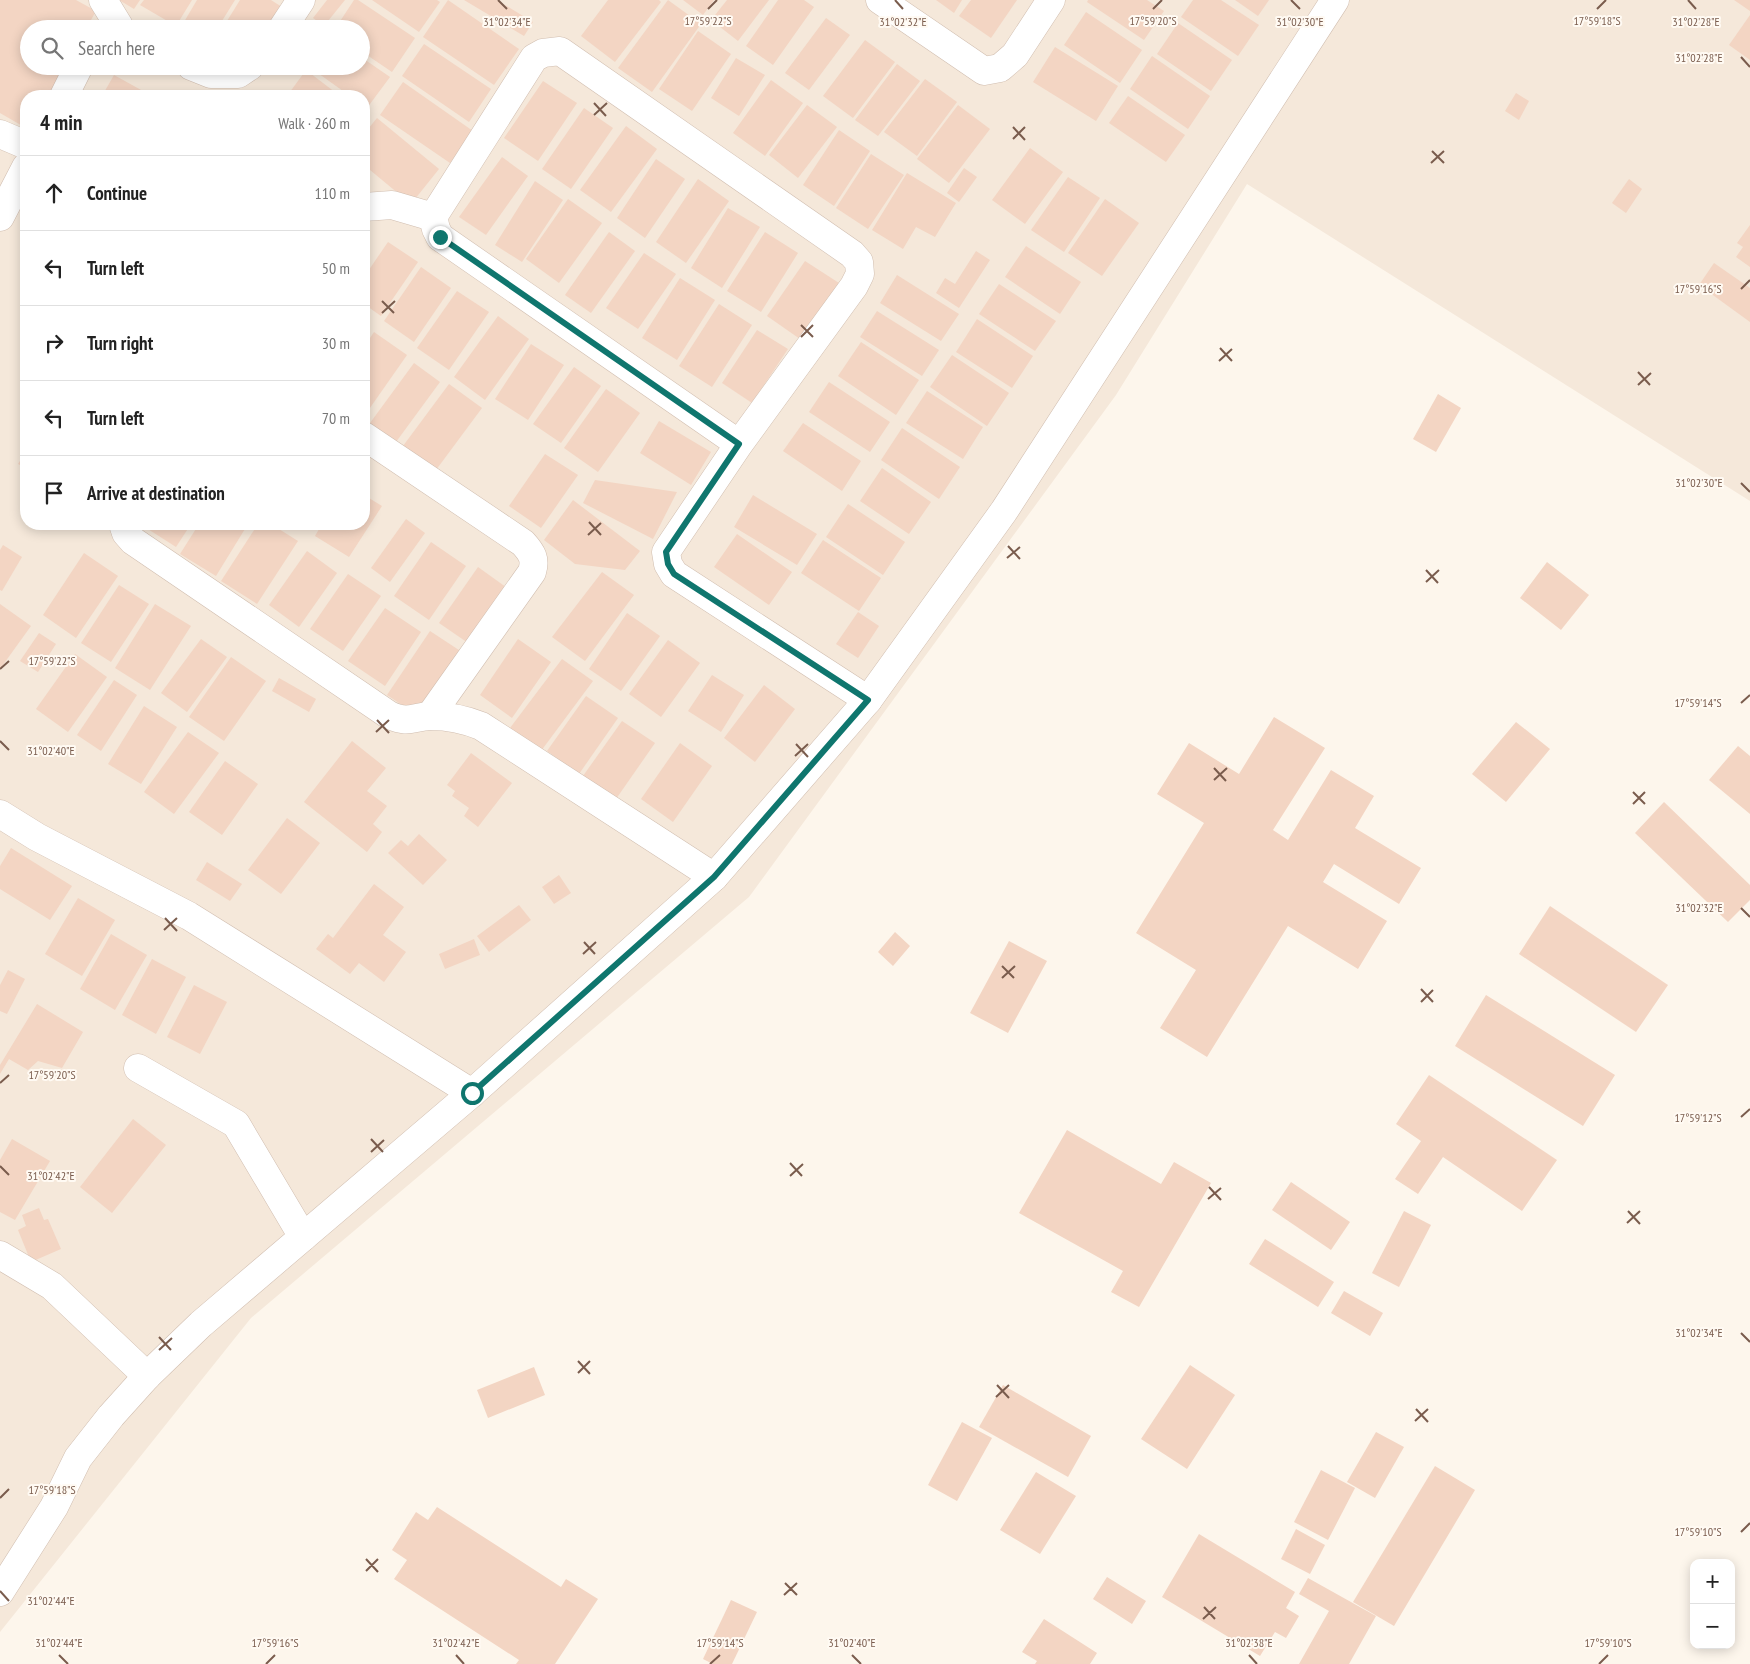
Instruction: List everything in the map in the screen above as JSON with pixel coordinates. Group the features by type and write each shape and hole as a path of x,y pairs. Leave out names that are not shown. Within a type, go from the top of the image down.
{"street":[{"path":"103,0 114,20"},
{"path":"288,20 301,0"},
{"path":"880,0 984,71 1000,68 1015,55 1051,0"},
{"path":"0,1592 54,1507 78,1458 146,1376 201,1324 472,1093 714,877 868,700 1004,511 1336,0"},
{"path":"739,444 440,237 433,217 534,58 543,53 560,51 852,254 859,262 860,274 854,286 739,444 666,552 668,564 674,574 868,700"},
{"path":"67,90 74,75"},
{"path":"0,134 20,142"},
{"path":"0,217 20,179"},
{"path":"370,207 392,205 433,217"},
{"path":"370,440 523,542 532,552 534,562 532,572 430,716"},
{"path":"125,530 133,542 388,715 402,721 430,716 468,721 481,726 714,877"},
{"path":"0,814 37,838 189,916 472,1093"},
{"path":"138,1068 236,1124 303,1237"},
{"path":"0,1255 52,1286 146,1376"}],"shaded area":[{"path":"0,0 1750,0 1750,501 1247,184 1116,395 749,897 251,1318 0,1632"}],"building":[{"path":"0,0 76,0 96,11 91,20 20,20 20,75 61,75 52,90 20,90 20,125 0,113"},
{"path":"119,0 140,0 134,9"},
{"path":"144,0 192,0 180,20 166,20 140,5"},
{"path":"197,0 235,0 223,20 185,20"},
{"path":"240,0 271,0 282,7 273,20 228,20"},
{"path":"327,0 345,0 329,20 316,20 313,18"},
{"path":"354,0 358,0 415,38 392,72 370,57 370,20 341,20"},
{"path":"372,0 437,0 440,2 419,32"},
{"path":"448,0 519,49 494,85 423,37"},
{"path":"464,0 497,0 533,22 524,36"},
{"path":"608,0 659,0 661,2 615,62 581,36"},
{"path":"668,0 701,24 652,92 618,68"},
{"path":"683,0 714,0 703,15"},
{"path":"727,0 769,0 738,41 711,20"},
{"path":"778,0 804,0 814,7 773,65 746,46"},
{"path":"936,0 962,0 954,13"},
{"path":"971,0 1017,0 991,38 959,16"},
{"path":"1088,0 1147,0 1164,11 1144,40 1087,2"},
{"path":"1193,0 1221,0 1259,25 1238,56 1181,17"},
{"path":"1235,0 1269,0 1258,16"},
{"path":"1734,0 1750,0 1750,11"},
{"path":"1086,12 1142,50 1120,83 1064,45"},
{"path":"1750,15 1750,60 1729,45"},
{"path":"826,18 850,35 809,90 785,73"},
{"path":"1178,23 1232,60 1211,91 1157,54"},
{"path":"698,31 731,54 692,111 659,89"},
{"path":"865,40 895,62 853,118 823,96"},
{"path":"424,44 491,89 469,122 402,76"},
{"path":"1055,47 1118,86 1096,121 1033,82"},
{"path":"1152,56 1210,96 1188,129 1130,89"},
{"path":"736,58 765,75 739,116 711,98"},
{"path":"370,63 390,77 370,104 370,90 342,90 321,75 370,75"},
{"path":"897,64 920,81 878,136 855,120"},
{"path":"114,75 141,90 105,90"},
{"path":"302,75 313,75 332,90 291,90"},
{"path":"925,79 957,102 917,156 884,132"},
{"path":"771,80 803,103 765,156 733,133"},
{"path":"543,81 577,103 538,161 504,138"},
{"path":"403,82 473,131 450,163 380,115"},
{"path":"1516,93 1529,101 1519,120 1505,111"},
{"path":"1128,96 1185,135 1166,162 1109,123"},
{"path":"807,105 837,127 798,178 769,155"},
{"path":"958,105 990,129 949,183 917,159"},
{"path":"584,108 613,128 571,189 542,169"},
{"path":"377,118 439,169 411,204 370,170 370,127"},
{"path":"626,126 657,149 611,212 580,190"},
{"path":"839,130 870,151 834,206 803,185"},
{"path":"1030,148 1063,172 1025,224 992,200"},
{"path":"871,154 904,175 868,229 836,208"},
{"path":"502,157 528,176 486,235 459,217"},
{"path":"656,159 685,179 645,238 617,218"},
{"path":"964,168 977,177 959,202 947,193"},
{"path":"907,173 956,203 935,237 916,227 903,249 872,230"},
{"path":"1068,177 1100,198 1064,252 1031,230"},
{"path":"698,179 729,201 686,263 656,242"},
{"path":"1629,179 1642,189 1626,213 1612,203"},
{"path":"535,181 563,200 522,262 495,245"},
{"path":"568,199 602,223 559,283 526,259"},
{"path":"1105,199 1139,223 1102,276 1068,253"},
{"path":"728,208 760,227 722,288 691,268"},
{"path":"1750,225 1750,267 1736,257 1743,247 1737,243"},
{"path":"609,232 635,251 591,313 565,295"},
{"path":"765,232 798,253 761,312 727,291"},
{"path":"388,242 418,262 381,316 370,308 370,268"},
{"path":"1026,246 1081,282 1060,314 1005,277"},
{"path":"976,251 990,260 959,308 936,293 945,278 955,284"},
{"path":"644,253 676,274 638,329 606,308"},
{"path":"805,261 839,283 800,339 767,316"},
{"path":"1714,263 1750,288 1750,322 1699,285"},
{"path":"421,267 451,288 414,342 384,321"},
{"path":"897,275 959,314 941,341 880,303"},
{"path":"680,278 715,300 677,360 642,338"},
{"path":"999,284 1056,321 1035,351 979,314"},
{"path":"457,291 489,312 449,370 417,348"},
{"path":"719,304 752,325 712,387 679,366"},
{"path":"877,311 939,350 922,376 860,337"},
{"path":"498,316 529,339 485,400 454,377"},
{"path":"977,319 1033,356 1012,388 956,352"},
{"path":"757,330 788,349 752,403 722,383"},
{"path":"374,332 407,355 370,408 370,338"},
{"path":"861,342 919,380 896,415 838,376"},
{"path":"531,344 564,365 528,420 495,399"},
{"path":"952,355 1009,393 987,426 930,387"},
{"path":"414,363 440,382 396,442 370,423"},
{"path":"574,367 601,386 561,443 533,424"},
{"path":"829,382 890,422 870,452 809,412"},
{"path":"449,384 482,408 436,470 403,446"},
{"path":"606,389 640,413 598,472 564,448"},
{"path":"927,391 983,427 963,459 906,423"},
{"path":"1438,394 1461,408 1436,452 1413,439"},
{"path":"659,421 711,452 691,485 640,453"},
{"path":"803,423 861,461 842,491 783,451"},
{"path":"902,428 960,467 939,499 881,460"},
{"path":"545,454 578,475 541,528 509,506"},
{"path":"882,468 931,502 909,534 860,501"},
{"path":"595,480 677,492 653,539 583,503"},
{"path":"753,495 817,534 797,565 734,527"},
{"path":"370,499 382,506 370,525"},
{"path":"573,500 640,551 625,570 575,564 544,540"},
{"path":"848,504 905,542 883,575 826,537"},
{"path":"406,519 425,533 390,582 371,568"},
{"path":"149,530 187,530 176,547"},
{"path":"195,530 244,530 216,576 180,554"},
{"path":"254,530 281,530 298,541 257,604 221,581"},
{"path":"318,530 366,530 349,557 315,536"},
{"path":"737,534 792,572 769,605 714,567"},
{"path":"823,540 881,578 859,611 801,573"},
{"path":"431,542 466,566 429,620 394,596"},
{"path":"3,545 22,557 2,591 0,590 0,550"},
{"path":"307,551 337,573 299,627 269,605"},
{"path":"84,553 118,576 76,638 43,615"},
{"path":"1547,562 1589,595 1561,630 1520,598"},
{"path":"478,567 510,590 471,645 439,623"},
{"path":"602,572 634,595 585,661 552,637"},
{"path":"348,574 381,596 343,651 310,629"},
{"path":"119,585 149,604 111,662 81,643"},
{"path":"0,604 31,626 0,669"},
{"path":"155,604 191,626 150,690 115,668"},
{"path":"385,608 421,632 385,686 348,661"},
{"path":"858,612 879,626 858,658 836,644"},
{"path":"627,613 660,636 621,691 589,669"},
{"path":"430,631 465,654 429,707 411,711 387,695"},
{"path":"39,633 56,644 38,672 20,661"},
{"path":"201,639 227,657 187,712 161,693"},
{"path":"518,639 551,662 512,718 480,695"},
{"path":"668,640 700,663 661,717 629,694"},
{"path":"75,654 107,677 68,732 36,709"},
{"path":"231,657 266,681 224,741 189,717"},
{"path":"562,659 593,681 541,751 510,728"},
{"path":"712,675 744,695 721,732 688,711"},
{"path":"279,678 316,699 309,712 272,691"},
{"path":"114,680 137,695 101,751 77,735"},
{"path":"764,685 795,709 755,762 724,738"},
{"path":"586,696 618,718 579,774 547,751"},
{"path":"144,706 177,727 141,784 108,764"},
{"path":"1274,717 1325,748 1273,830 1288,840 1331,770 1374,796 1355,828 1421,868 1399,904 1334,864 1323,882 1387,921 1358,969 1288,926 1207,1057 1160,1028 1196,970 1136,933 1204,823 1157,794 1189,743 1239,774"},
{"path":"622,721 655,743 616,799 583,776"},
{"path":"1516,722 1550,749 1506,802 1472,774"},
{"path":"188,732 219,753 174,814 144,792"},
{"path":"352,741 386,768 367,791 387,806 373,824 382,832 367,852 304,802"},
{"path":"680,743 712,766 673,822 641,799"},
{"path":"1738,746 1750,756 1750,814 1709,780"},
{"path":"471,753 512,783 478,827 464,816 469,808 452,796 455,791 447,785"},
{"path":"225,761 258,784 222,835 189,812"},
{"path":"1664,802 1750,885 1750,900 1728,922 1635,833"},
{"path":"287,818 320,843 281,894 248,870"},
{"path":"419,834 447,860 423,885 388,853 401,840 408,846"},
{"path":"11,848 72,886 50,920 0,889 0,866"},
{"path":"207,862 242,884 230,901 196,880"},
{"path":"559,875 571,893 554,904 542,887"},
{"path":"374,884 404,907 383,935 406,952 384,982 359,963 350,974 316,949 328,934 333,938"},
{"path":"78,898 115,920 82,976 45,954"},
{"path":"519,905 531,920 489,952 477,936"},
{"path":"1550,906 1668,985 1636,1032 1519,954"},
{"path":"895,932 910,946 893,966 878,952"},
{"path":"111,934 147,955 115,1010 80,989"},
{"path":"474,939 480,955 445,969 439,954"},
{"path":"1009,941 1047,961 1008,1033 970,1013"},
{"path":"152,959 186,977 156,1034 122,1015"},
{"path":"8,970 25,979 7,1014 0,1011 0,985"},
{"path":"194,985 227,1002 200,1054 167,1037"},
{"path":"1486,995 1615,1075 1583,1126 1455,1046"},
{"path":"37,1004 83,1032 62,1068 38,1061 28,1070 9,1059 0,1074 0,1065"},
{"path":"1429,1075 1557,1160 1522,1211 1443,1157 1418,1194 1395,1179 1421,1141 1396,1124"},
{"path":"133,1119 166,1145 112,1213 80,1187"},
{"path":"1067,1130 1161,1184 1174,1162 1211,1183 1139,1307 1111,1292 1123,1271 1019,1213"},
{"path":"12,1139 50,1161 15,1220 0,1212 0,1160"},
{"path":"1291,1182 1350,1222 1331,1250 1272,1210"},
{"path":"39,1208 44,1220 48,1219 61,1249 31,1262 18,1230 26,1226 22,1215"},
{"path":"1404,1211 1431,1225 1399,1287 1372,1273"},
{"path":"1265,1239 1334,1282 1318,1307 1249,1264"},
{"path":"1344,1291 1383,1313 1370,1336 1331,1313"},
{"path":"1190,1365 1235,1395 1187,1469 1141,1439"},
{"path":"534,1367 545,1395 488,1418 477,1390"},
{"path":"1003,1385 1091,1436 1068,1477 979,1427"},
{"path":"962,1422 992,1438 957,1501 928,1485"},
{"path":"1376,1432 1404,1447 1375,1498 1347,1482"},
{"path":"1435,1466 1475,1490 1394,1626 1353,1602"},
{"path":"1321,1470 1355,1488 1328,1540 1294,1522"},
{"path":"1036,1472 1076,1496 1040,1554 1000,1530"},
{"path":"437,1507 561,1587 566,1579 598,1599 555,1664 516,1664 519,1660 394,1579 407,1560 392,1550 416,1512 428,1520"},
{"path":"1296,1529 1325,1545 1310,1574 1281,1559"},
{"path":"1199,1534 1295,1592 1286,1608 1299,1616 1286,1638 1275,1632 1260,1656 1162,1597"},
{"path":"1107,1577 1146,1601 1132,1624 1093,1599"},
{"path":"1308,1578 1376,1616 1349,1664 1299,1664 1329,1611 1299,1594"},
{"path":"731,1600 757,1612 732,1664 713,1664 703,1659"},
{"path":"1044,1619 1097,1653 1090,1664 1035,1664 1037,1661 1022,1652"}],"route":[{"path":"440,237 739,444 666,552 668,564 674,574 868,700 714,877 472,1093"}]}
